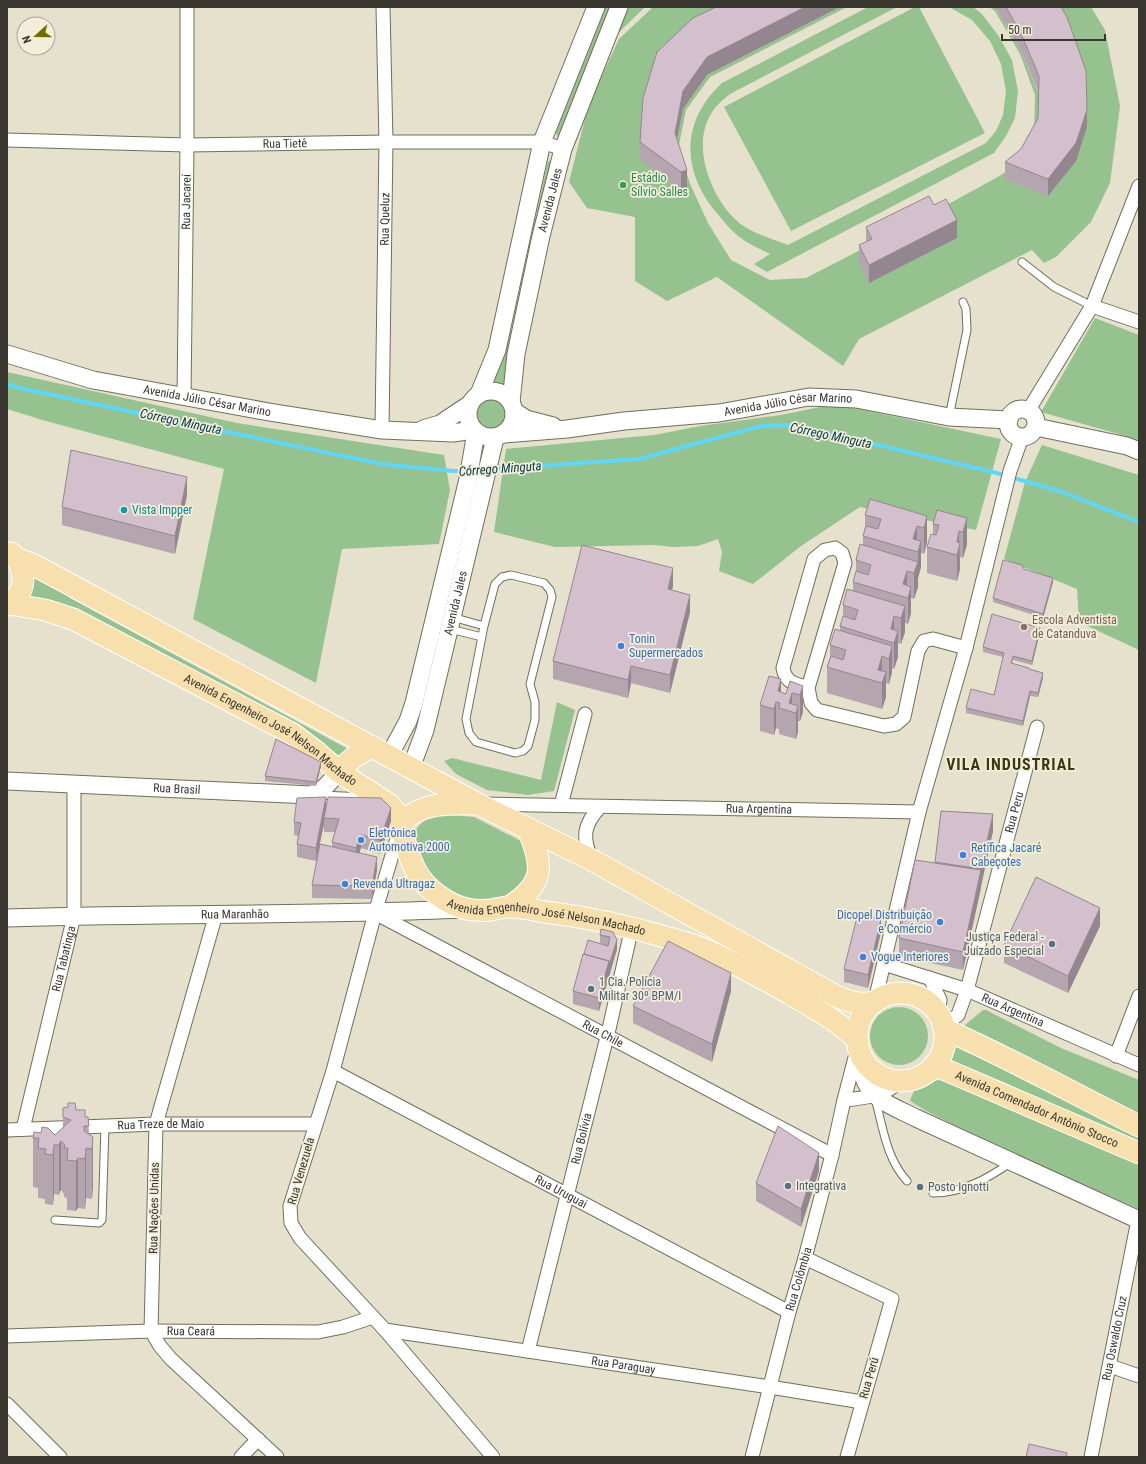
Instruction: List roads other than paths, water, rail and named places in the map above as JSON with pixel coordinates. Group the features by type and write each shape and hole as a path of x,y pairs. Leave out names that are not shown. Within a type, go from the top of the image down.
{"main road":[{"path":"11,555 34,565 478,804 592,860 836,996 862,1004 874,1002"},
{"path":"8,604 20,591 23,583 22,570 11,555"},
{"name":"Avenida Engenheiro José Nelson Machado","path":"8,604 45,610 72,619 293,734 356,785 389,804 402,822 404,840 411,862 417,874 433,892 446,901 462,909 475,911 508,907 579,916 632,927 703,948 778,987 822,1013 848,1031 859,1047"},
{"path":"339,772 351,758 360,752 381,751"},
{"path":"402,822 408,816 427,807 454,803 478,804"},
{"path":"508,907 520,900 529,891 537,877 538,857 528,829"},
{"path":"894,993 909,994 924,999 932,1006 942,1023 944,1043 941,1055 934,1065 916,1078 901,1080 883,1077 874,1072 866,1064 859,1047 859,1021 866,1010 874,1002 884,996 894,993"},
{"name":"Avenida Comendador Antônio Stocco","path":"942,1023 1074,1094 1139,1126"},
{"name":"Avenida Comendador Antônio Stocco","path":"934,1065 1139,1153"}],"street":[{"name":"Rua Jacareí","path":"184,397 187,144 186,7"},
{"name":"Rua Queluz","path":"382,430 386,142 383,7"},
{"name":"Avenida Jales","path":"474,399 497,350 542,142 596,7"},
{"name":"Avenida Jales","path":"513,407 516,354 541,236 563,148 619,7"},
{"name":"Rua Tietê","path":"7,140 187,144 542,142 563,148"},
{"path":"1028,411 1092,306 1139,186"},
{"path":"1092,306 1139,322"},
{"name":"Avenida Júlio César Marino","path":"7,354 92,380 382,430 453,434 475,431"},
{"path":"486,391 500,392 506,396 513,407 515,418 513,424 500,436 488,438 475,431 470,425 468,414 474,399 486,391"},
{"name":"Avenida Júlio César Marino","path":"500,436 624,421 718,413 809,397 856,399 949,417 1009,420"},
{"name":"Avenida Júlio César Marino","path":"411,431 440,424 474,399"},
{"name":"Avenida Júlio César Marino","path":"513,407 532,420 567,429"},
{"path":"1022,409 1028,411 1036,420 1036,427 1028,436 1016,436 1011,432 1008,426 1011,415 1022,409"},
{"path":"1036,427 1127,446 1139,451"},
{"name":"Avenida Jales","path":"381,751 408,721 414,703 469,473 475,431"},
{"name":"Avenida Jales","path":"411,768 425,730 487,473 500,436"},
{"path":"874,1002 919,812 966,648 1008,477 1022,437"},
{"path":"808,688 789,681 784,677 783,668 814,559 825,550 835,548 842,553 845,563 808,688 811,703 817,710 884,726 896,724 904,717 918,651 924,641 933,639 966,648"},
{"path":"561,805 585,714"},
{"name":"Rua Peru","path":"942,1023 958,1015 967,990 1037,727"},
{"path":"311,795 324,788 339,772"},
{"name":"Rua Brasil","path":"7,781 311,795"},
{"name":"Rua Tabatinga","path":"23,1129 74,916 74,784"},
{"name":"Rua Argentina","path":"478,804 919,812"},
{"path":"592,860 586,846 585,832 590,818 600,807"},
{"name":"Rua Venezuela","path":"402,822 375,913 333,1071 290,1206 291,1223 300,1238 385,1330 494,1457"},
{"name":"Rua Maranhão","path":"7,918 375,913 462,909"},
{"name":"Rua Chile","path":"375,913 608,1035 832,1155"},
{"name":"Rua Nações Unidas","path":"151,1331 156,1124 216,914"},
{"name":"Rua Bolívia","path":"528,1351 608,1035 632,927"},
{"name":"Rua Argentina","path":"884,964 967,990 1139,1065"},
{"path":"930,978 940,1000 942,1023"},
{"path":"1116,1056 1139,996"},
{"path":"859,1047 862,1073 865,1081 875,1096 881,1101 1139,1220"},
{"name":"Rua Colômbia","path":"752,1457 859,1047"},
{"name":"Rua Uruguai","path":"333,1071 789,1312"},
{"path":"844,1100 875,1096 894,1088 901,1080"},
{"name":"Rua Treze de Maio","path":"7,1130 156,1124 315,1124"},
{"name":"Rua Oswaldo Cruz","path":"1091,1457 1139,1220"},
{"name":"Rua Perú","path":"805,1258 892,1299 847,1457"},
{"name":"Rua Ceará","path":"7,1336 151,1331 318,1332 343,1327 372,1317"},
{"name":"Rua Paraguay","path":"385,1330 862,1402"},
{"path":"151,1331 160,1346 171,1359 277,1457"},
{"path":"1110,1366 1139,1376"},
{"path":"7,1404 60,1457"},
{"path":"241,1457 258,1439"}],"lane":[{"path":"1022,262 1054,287 1092,306"},
{"path":"949,417 967,330 966,309 963,302"},
{"path":"511,574 544,583 550,590 552,597 530,684 535,702 535,720 528,746 523,751 515,753 476,742 469,733 466,719 484,626 495,584 502,577 511,574"},
{"path":"451,623 484,626"},
{"path":"451,623 482,637"},
{"path":"311,795 378,797"},
{"path":"875,1096 885,1138 893,1161 899,1172 907,1181"},
{"path":"55,1220 99,1223 102,1220 105,1126"},
{"path":"933,1193 956,1191 975,1184 1012,1162"}],"waterway":[{"name":"Córrego Minguta","path":"7,384 184,423 382,464 466,471"},
{"name":"Córrego Minguta","path":"492,469 639,459 761,426 787,425 810,429 993,472 1062,492 1139,522"}],"place":[{"name":"Estádio Sílvio Salles","path":"623,185"},
{"name":"Vista Impper","path":"124,510"},
{"name":"Escola Adventista de Catanduva","path":"1024,627"},
{"name":"Tonin Supermercados","path":"621,646"},
{"name":"Eletrônica Automotiva 2000","path":"361,840"},
{"name":"Retífica Jacaré Cabeçotes","path":"963,855"},
{"name":"Revenda Ultragaz","path":"345,884"},
{"name":"Dicopel Distribuição e Comércio","path":"940,922"},
{"name":"Justiça Federal - Juizado Especial","path":"1052,944"},
{"name":"Vogue Interiores","path":"863,957"},
{"name":"1 Cia. Polícia Militar 30º BPM/I","path":"591,989"},
{"name":"Integrativa","path":"788,1186"},
{"name":"Posto Ignotti","path":"920,1187"}],"district":[{"name":"VILA INDUSTRIAL","path":"1011,764"}]}
